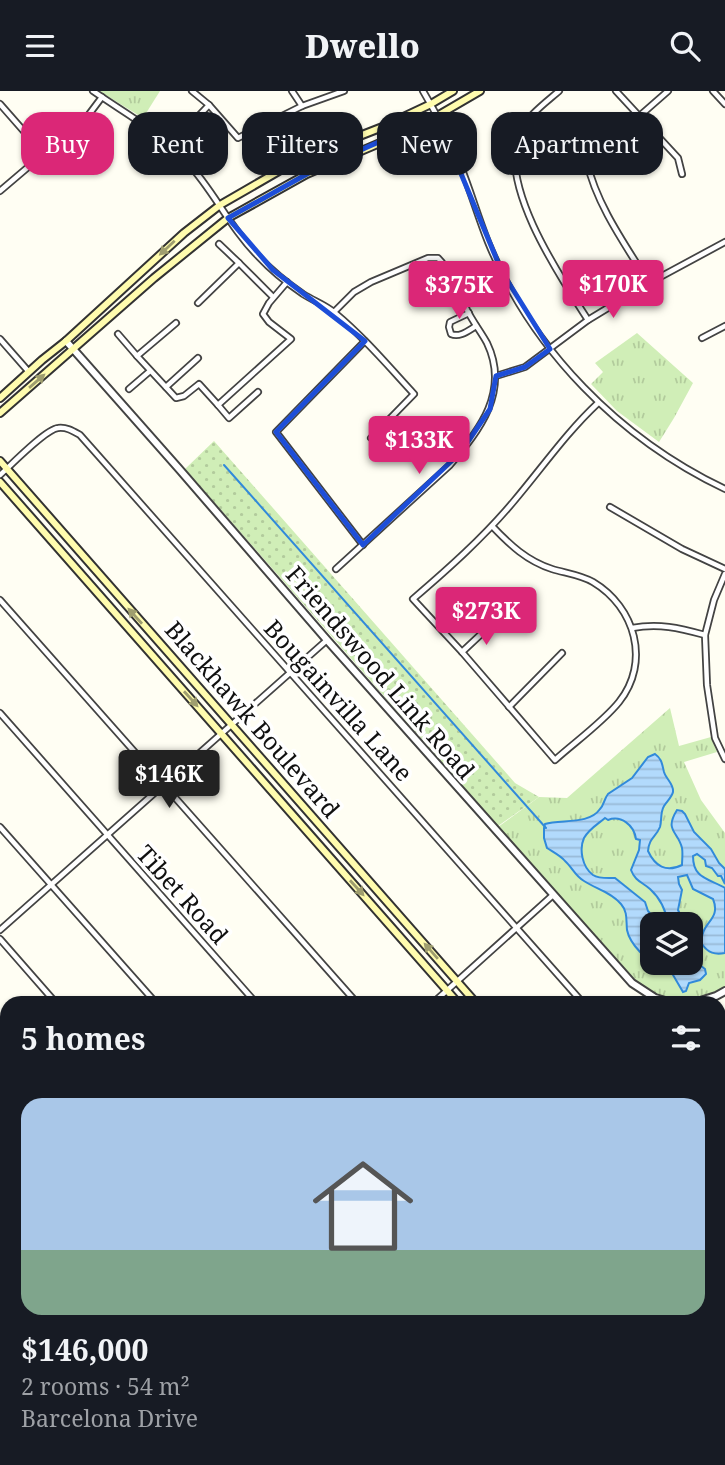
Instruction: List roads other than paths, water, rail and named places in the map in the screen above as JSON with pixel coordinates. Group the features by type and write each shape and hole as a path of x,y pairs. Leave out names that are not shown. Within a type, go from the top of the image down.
{"main road":[{"path":"363,135 453,91"},
{"path":"444,112 480,91"},
{"path":"0,398 184,233 220,205 272,175"},
{"path":"0,413 154,278 229,218 305,175"},
{"name":"Blackhawk Boulevard","path":"0,461 470,996"},
{"name":"Blackhawk Boulevard","path":"0,482 453,996"},
{"path":"58,549 68,541"},
{"path":"109,607 120,599"},
{"path":"162,668 173,658"},
{"path":"290,813 301,803"},
{"path":"343,872 354,863"}],"street":[{"path":"93,91 128,114"},
{"path":"192,91 209,105 238,138 302,106 344,91"},
{"path":"292,91 302,106"},
{"path":"423,91 435,112"},
{"path":"534,112 559,91"},
{"path":"616,91 635,112"},
{"path":"644,112 668,91"},
{"path":"713,91 725,104"},
{"path":"91,112 102,97"},
{"path":"0,104 21,128"},
{"path":"202,112 209,105"},
{"path":"663,142 678,158 682,174"},
{"path":"0,191 21,172"},
{"path":"197,175 256,255 304,295 334,312 414,394 371,437"},
{"path":"464,175 488,243 502,272 550,349 598,403 631,430 686,469 725,489"},
{"path":"517,175 524,203 543,245 588,320"},
{"path":"591,175 609,217 649,283"},
{"path":"496,376 525,367 588,320 725,242"},
{"path":"219,244 273,297"},
{"path":"334,312 354,292 371,282 428,258 438,258 446,265 487,344 496,376 490,409 461,452 336,569"},
{"path":"198,303 239,263"},
{"path":"218,405 290,339 263,314 268,303 287,282"},
{"path":"469,313 450,322 451,334 461,334 476,326"},
{"path":"137,356 176,323"},
{"path":"702,338 725,326"},
{"path":"118,334 176,398 184,396 199,384 229,418 258,392"},
{"path":"0,339 29,372"},
{"name":"Friendswood Link Road","path":"66,341 553,895 632,983 652,996"},
{"path":"363,545 276,432 365,341"},
{"path":"166,387 198,358"},
{"path":"129,389 150,371"},
{"path":"492,526 522,555 549,568 590,580 606,590 624,612 632,628 635,660 628,688 610,711 555,760 413,599 492,526 563,438 598,403"},
{"name":"Bougainvilla Lane","path":"6,469 51,430 64,428 80,436 577,996"},
{"path":"0,475 6,469"},
{"path":"610,507 682,549 725,569"},
{"path":"725,574 714,600 705,635 707,685 715,738 725,759"},
{"path":"0,600 351,996"},
{"path":"462,652 493,623"},
{"path":"632,628 663,625 705,635"},
{"path":"0,930 327,640"},
{"path":"509,707 562,653"},
{"name":"Tibet Road","path":"0,713 250,996"},
{"path":"0,827 150,996"},
{"path":"441,996 553,895"},
{"path":"0,939 50,996"}],"water":[{"path":"655,754 660,760 673,792 663,809 660,827 648,851 662,867 682,865 682,848 672,822 677,810 682,811 694,832 711,849 725,869 725,884 721,876 706,866 705,860 697,854 693,856 698,873 725,888 725,953 712,953 703,945 703,934 713,917 715,906 713,899 693,889 687,875 678,877 682,890 679,912 665,912 650,889 633,874 631,870 640,840 636,839 633,829 626,822 605,818 586,835 582,842 582,852 589,872 601,878 615,878 645,902 649,912 640,912 640,952 627,930 626,913 621,904 581,879 563,859 547,848 544,838 545,824 582,819 595,814 608,794 632,778 648,757"},
{"path":"703,967 705,969 706,974 700,980 689,983 683,992 673,975 703,975"}],"waterway":[{"path":"224,465 546,828"}]}
